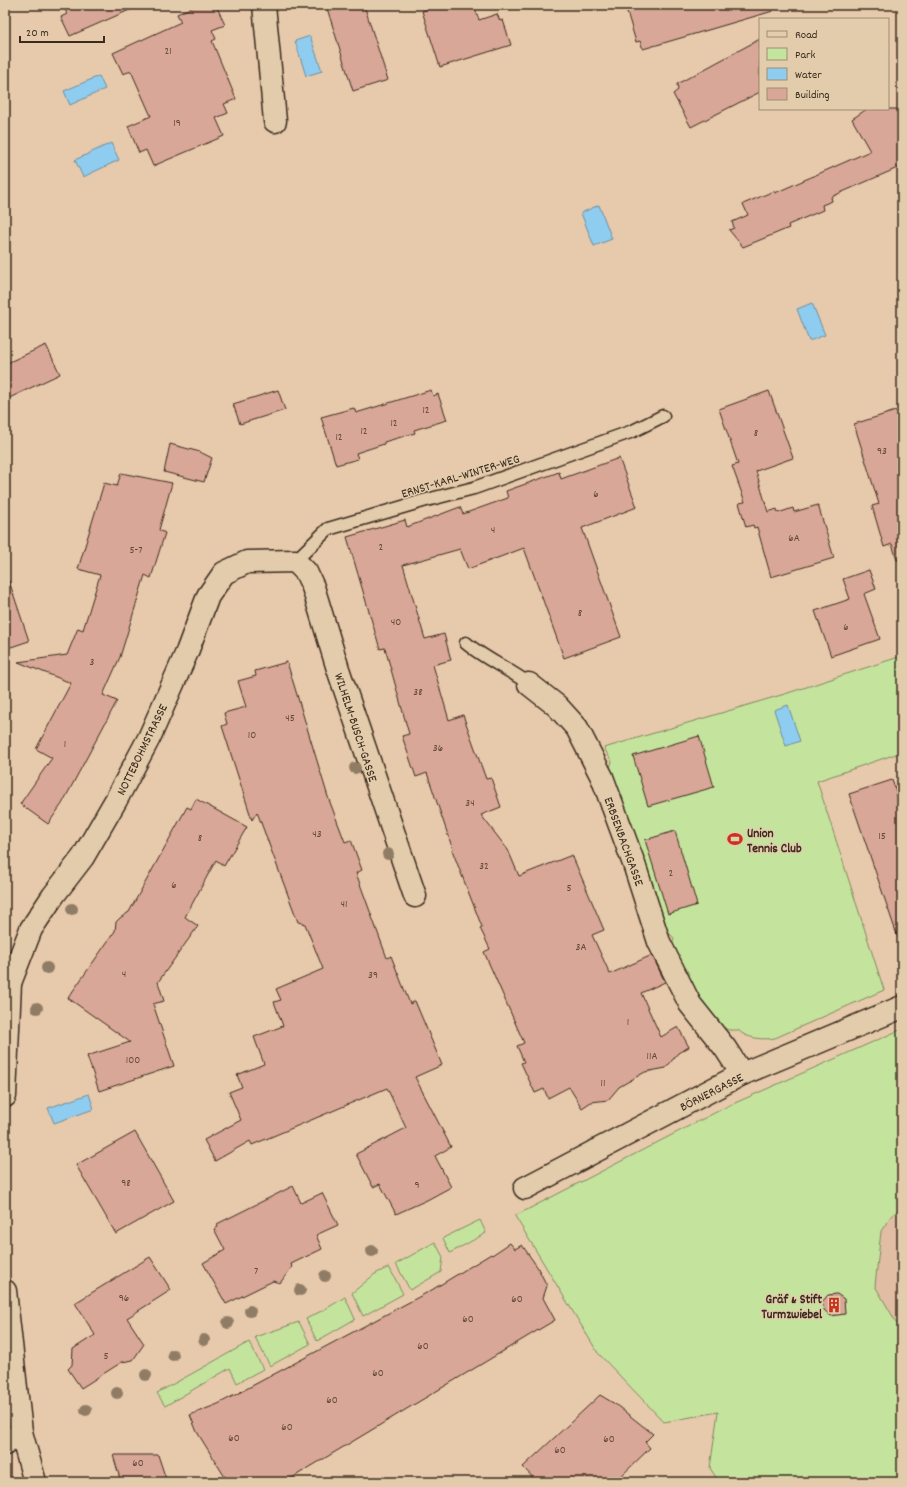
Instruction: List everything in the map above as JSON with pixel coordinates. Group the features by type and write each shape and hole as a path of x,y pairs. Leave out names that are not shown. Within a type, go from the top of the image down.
{"street":[{"path":"264,5 275,121"},
{"name":"WILHELM-BUSCH-GASSE","path":"295,561 306,572 313,587 338,669 415,896"},
{"name":"NOTTEBOHMSTRASSE","path":"5,1096 8,973 31,929 53,896 83,857 116,800 149,738 187,652 208,596 224,573 247,562 295,561"},
{"name":"ERBSENBACHGASSE","path":"529,684 557,706 577,728 602,777 663,949 690,1004 726,1048 742,1074"},
{"name":"BÖRNERGASSE","path":"525,1188 742,1074 902,1007"},
{"path":"5,1291 13,1438 35,1482"}],"lane":[{"name":"ERNST-KARL-WINTER-WEG","path":"295,561 328,529 423,501 474,488 632,431 663,416"},
{"name":"ERBSENBACHGASSE","path":"466,643 479,654 518,676 529,684"}],"shaded area":[{"path":"902,1207 902,1332 875,1286 881,1231 891,1216"}],"green space":[{"name":"Union Tennis Club","path":"902,656 902,752 817,781 884,990 775,1038 756,1038 746,1035 738,1030 729,1030 719,1025 702,1006 688,981 672,946 674,938 665,929 608,772 612,762 604,748 788,693"},
{"path":"902,1029 902,1207 891,1216 881,1231 875,1286 902,1332 902,1482 719,1482 710,1468 718,1412 664,1422 598,1353 515,1216 726,1107"},
{"path":"480,1220 486,1233 450,1253 443,1238"},
{"path":"435,1242 443,1257 441,1272 410,1290 396,1264"},
{"path":"389,1267 403,1294 363,1316 352,1293 375,1274"},
{"path":"345,1297 355,1319 317,1341 306,1319"},
{"path":"299,1322 310,1344 270,1366 255,1337"},
{"path":"249,1342 263,1369 237,1383 230,1368 165,1406 157,1393"}],"water":[{"path":"310,36 322,71 306,76 295,41"},
{"path":"99,76 105,89 70,105 64,91"},
{"path":"111,143 119,160 83,177 75,160"},
{"path":"599,205 612,239 594,246 581,213"},
{"path":"812,303 825,335 809,341 797,309"},
{"path":"788,705 800,741 786,746 774,710"},
{"path":"89,1094 94,1109 54,1123 48,1108"}],"building":[{"path":"63,5 141,5 70,36 61,17 67,14"},
{"path":"197,5 216,5 225,25 212,30 216,39 212,41 236,99 224,104 228,113 216,118 224,136 153,166 146,150 139,153 128,126 151,116 131,71 123,74 113,53 181,22 177,14"},
{"path":"326,5 364,5 388,80 353,91"},
{"path":"441,5 474,5 479,20 497,14 500,21 503,20 511,45 440,67 422,11"},
{"path":"625,5 772,5 773,11 643,49 640,41 636,42"},
{"path":"759,40 759,93 691,127 673,94 678,90 677,84"},
{"path":"902,109 902,166 831,197 832,201 822,205 823,210 788,225 789,228 743,247 729,230 734,228 732,222 748,215 743,204 774,191 775,193 870,151 852,119 866,110"},
{"path":"46,345 60,374 5,400 5,364"},
{"path":"278,390 285,410 240,424 233,404"},
{"path":"431,390 433,396 438,394 447,420 414,430 415,433 384,442 384,444 356,453 358,459 336,465 321,417 354,408 356,413"},
{"path":"769,391 793,458 756,471 768,512 777,509 778,513 793,508 794,512 818,505 834,558 771,577 757,527 754,528 753,525 746,527 739,503 745,502 732,466 738,464 719,409"},
{"path":"902,409 902,559 897,560 892,544 884,547 872,506 879,504 854,424"},
{"path":"170,444 200,452 212,458 204,482 164,472"},
{"path":"619,458 637,507 582,528 621,637 564,658 524,548 468,569 460,549 403,565 425,639 444,634 451,660 433,665 449,720 463,715 486,779 491,778 501,807 481,815 508,850 519,876 572,855 604,930 592,935 610,974 652,955 665,982 641,993 661,1037 678,1027 689,1047 678,1053 666,1068 645,1072 619,1087 608,1100 591,1102 582,1108 569,1087 548,1098 544,1089 535,1093 521,1063 524,1062 517,1046 524,1043 484,952 490,949 480,928 482,927 452,850 427,773 416,777 402,736 409,734 385,648 380,649 347,537 405,520 407,527 460,507 463,514 508,498 506,491 559,472 561,479"},
{"path":"121,473 172,483 159,530 165,533 151,578 145,575 120,657 103,695 117,701 62,804 48,824 20,804 52,758 36,749 71,683 18,662 67,655 78,628 83,630 100,575 78,569 104,483 117,486"},
{"path":"869,570 876,589 864,594 880,639 831,656 815,611 850,599 843,579"},
{"path":"5,581 9,581 29,641 5,649"},
{"path":"287,662 328,797 345,842 351,840 362,870 356,873 387,958 391,956 410,1004 415,1001 442,1065 415,1077 451,1147 435,1156 451,1187 396,1214 380,1184 373,1187 356,1154 406,1128 387,1088 252,1145 250,1141 215,1161 204,1140 241,1120 229,1092 242,1087 237,1075 264,1064 254,1037 283,1026 274,1002 281,1000 276,989 323,969 305,924 298,922 257,812 252,820 222,726 227,724 224,713 246,707 238,681 256,676 255,671"},
{"path":"699,736 714,787 648,806 633,756"},
{"path":"892,780 902,809 902,938 898,938 849,794"},
{"path":"196,799 247,827 224,866 216,860 185,917 198,926 158,982 164,1001 153,1004 174,1066 99,1091 87,1056 130,1042 68,998 115,931 116,922 129,912 187,807 191,809"},
{"path":"675,831 697,905 668,914 645,840"},
{"path":"135,1132 174,1201 116,1234 76,1165"},
{"path":"293,1186 301,1203 322,1193 338,1225 316,1235 322,1249 291,1264 292,1267 280,1283 273,1281 226,1304 203,1263 225,1250 214,1229 218,1227 217,1224"},
{"path":"510,1243 515,1249 522,1245 538,1268 547,1286 543,1298 555,1320 285,1482 228,1482 197,1432 190,1415 218,1404 430,1291"},
{"path":"150,1257 171,1290 127,1318 144,1344 133,1360 122,1362 81,1388 68,1369 72,1365 73,1349 95,1335 75,1303"},
{"name":"Gräf & Stift Turmzwiebel","path":"837,1294 844,1299 845,1314 831,1316 824,1310 822,1302 828,1295"},
{"path":"600,1395 615,1404 653,1434 645,1442 650,1448 615,1482 537,1482 523,1467"},
{"path":"113,1455 158,1455 167,1482 121,1482"}],"place":[{"name":"Union Tennis Club","path":"735,839"},
{"name":"Gräf & Stift Turmzwiebel","path":"834,1305"}]}
